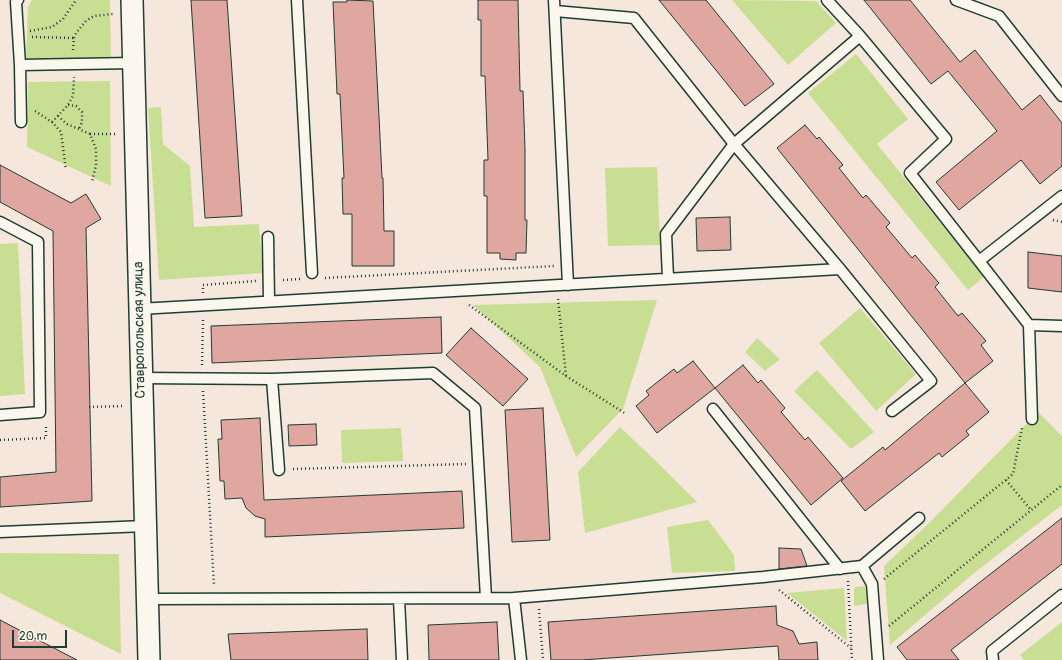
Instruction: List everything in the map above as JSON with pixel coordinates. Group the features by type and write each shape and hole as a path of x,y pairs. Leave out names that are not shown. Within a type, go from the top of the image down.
{"street":[{"name":"Ставропольская улица","path":"126,7 133,63 149,660"}],"lane":[{"path":"18,0 16,2 20,65 21,122"},
{"path":"297,0 312,273"},
{"path":"554,0 568,285"},
{"path":"827,0 860,36 946,139 910,174 1029,325 1032,419"},
{"path":"956,0 999,16 1062,96"},
{"path":"555,11 634,18 734,144 840,269 931,381 892,411"},
{"path":"668,278 666,234 734,144 860,36"},
{"path":"20,65 133,63"},
{"path":"979,261 1062,196"},
{"path":"0,222 38,242 40,405 40,412 0,415"},
{"path":"268,237 269,301"},
{"path":"139,309 840,269"},
{"path":"1029,325 1062,326"},
{"path":"141,378 272,379 433,373 475,408 486,598"},
{"path":"272,379 279,470"},
{"path":"713,409 844,569"},
{"path":"147,599 514,598 844,569 862,566 919,518"},
{"path":"0,532 145,526"},
{"path":"862,566 872,584 873,589 878,660"},
{"path":"993,660 992,651 1062,595"},
{"path":"514,598 521,660"},
{"path":"399,599 402,660"}],"path":[{"path":"18,35 52,26 63,19 76,0"},
{"path":"52,122 68,105 72,96 74,64 72,46 80,26 94,16 126,7"},
{"path":"18,35 74,38"},
{"path":"21,101 52,122 61,132 66,170"},
{"path":"68,105 76,106 82,112 83,117 79,129"},
{"path":"58,116 68,124 90,134 123,134"},
{"path":"90,134 96,149 96,166 92,182"},
{"path":"324,278 567,266"},
{"path":"215,599 202,379 202,285 300,279"},
{"path":"558,297 566,376"},
{"path":"465,302 566,376 626,414"},
{"path":"90,407 129,406"},
{"path":"873,589 1013,474 1022,428"},
{"path":"279,470 478,463"},
{"path":"1006,480 1031,510"},
{"path":"876,637 1062,485"},
{"path":"844,569 852,660"},
{"path":"763,577 852,649"},
{"path":"538,596 543,660"}],"green space":[{"path":"32,0 110,0 111,58 26,59 28,7"},
{"path":"732,0 816,1 836,23 788,65"},
{"path":"856,54 908,119 877,144 984,277 968,290 808,93"},
{"path":"110,81 111,186 27,147 28,82"},
{"path":"161,107 163,144 190,166 194,227 259,224 263,273 159,280 148,108"},
{"path":"657,167 660,245 608,246 605,168"},
{"path":"18,243 25,394 0,396 0,244"},
{"path":"657,300 623,409 576,457 540,367 473,305"},
{"path":"860,308 916,374 876,411 819,343"},
{"path":"757,338 780,359 765,371 745,352"},
{"path":"817,370 874,432 851,449 794,391"},
{"path":"1038,412 1062,436 1062,505 974,573 890,645 884,566 929,523"},
{"path":"620,427 697,502 585,533 578,472"},
{"path":"401,428 403,461 342,463 341,430"},
{"path":"708,520 734,555 735,571 672,573 667,527"},
{"path":"0,553 119,554 121,654 0,593"},
{"path":"865,586 867,604 854,606 855,587"},
{"path":"844,588 847,641 787,593"},
{"path":"1062,622 1062,660 1024,660 1020,655"}],"building":[{"path":"191,0 227,0 242,216 205,218"},
{"path":"347,0 373,1 383,178 384,231 394,231 394,266 352,266 352,214 343,214 342,178 344,178 340,94 337,94 333,2 347,2"},
{"path":"478,0 518,0 520,91 523,91 525,149 525,220 527,220 526,253 516,253 516,260 500,259 500,253 487,253 487,196 484,196 484,160 488,160 485,76 481,76 481,20 478,20"},
{"path":"659,0 706,0 774,84 745,106"},
{"path":"864,0 910,0 960,62 975,50 1022,110 1040,95 1062,123 1062,166 1040,184 1021,160 959,210 936,182 997,131 948,71 931,84"},
{"path":"805,125 817,139 819,137 843,165 839,168 863,198 866,195 890,223 886,227 912,258 915,255 939,283 935,287 958,316 962,313 986,341 981,345 993,361 965,383 777,148"},
{"path":"0,165 71,203 86,194 101,219 86,228 92,501 0,507 0,477 56,472 53,231 0,202"},
{"path":"730,217 731,250 697,251 696,218"},
{"path":"1028,252 1062,256 1062,292 1028,288"},
{"path":"441,317 442,353 212,363 211,326"},
{"path":"471,328 528,379 503,406 446,355"},
{"path":"693,361 715,388 657,433 636,406 649,395 646,391 674,369 677,373"},
{"path":"743,365 758,383 761,380 785,408 781,412 805,440 808,437 843,478 811,505 715,388"},
{"path":"965,383 989,412 966,431 969,435 942,457 939,453 865,511 841,481 883,447 885,450"},
{"path":"543,408 550,540 512,542 505,410"},
{"path":"260,418 264,500 462,491 464,528 265,537 265,519 255,516 246,508 242,498 225,499 224,481 220,481 218,439 222,439 221,420"},
{"path":"316,424 317,445 289,446 288,425"},
{"path":"1062,518 1062,564 951,650 959,660 907,660 897,647"},
{"path":"779,548 801,549 807,566 779,569"},
{"path":"776,606 777,625 793,631 799,644 817,642 818,660 779,660 778,646 582,660 551,660 548,622"},
{"path":"0,620 77,660 0,660"},
{"path":"497,622 499,660 429,660 428,625"},
{"path":"367,629 368,660 231,660 228,634"}]}
